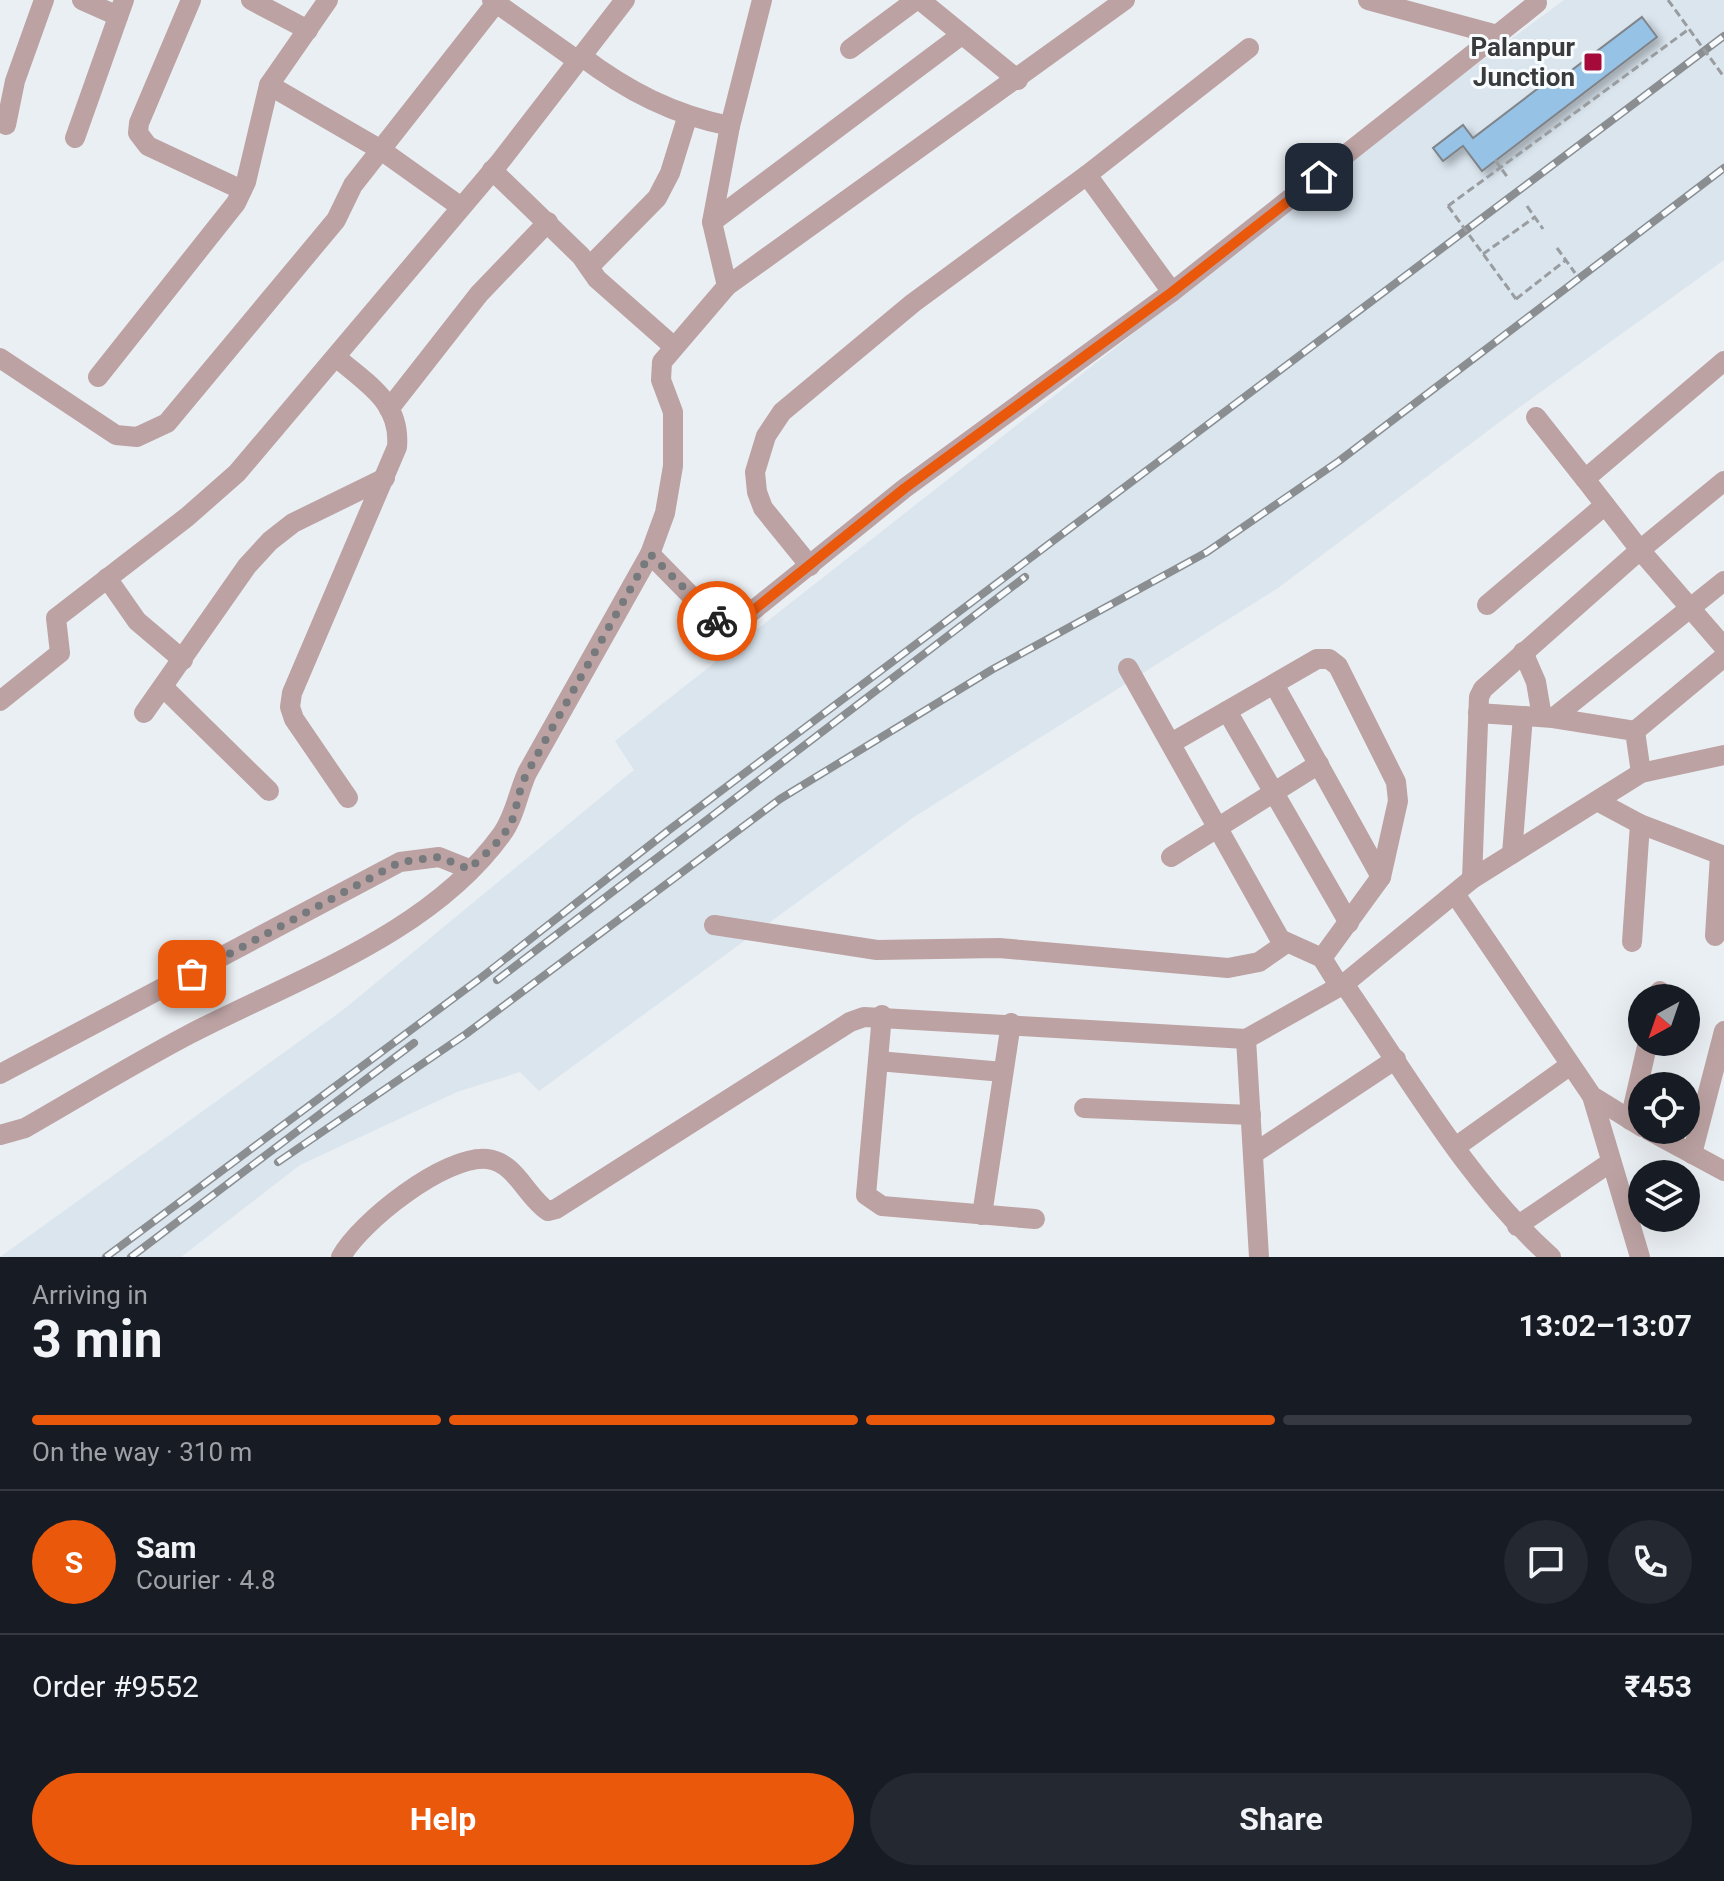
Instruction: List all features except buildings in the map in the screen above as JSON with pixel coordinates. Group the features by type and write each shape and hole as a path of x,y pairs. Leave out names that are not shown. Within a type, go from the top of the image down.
{"street":[{"path":"6,125 15,81 44,0"},
{"path":"75,138 121,8 82,0"},
{"path":"191,0 139,123 138,133 148,146 242,190"},
{"path":"251,0 308,30"},
{"path":"98,377 242,190 269,85 328,0"},
{"path":"727,286 712,222 730,126 762,0"},
{"path":"850,49 918,0 1018,80"},
{"path":"0,1135 25,1128 187,1035 392,931 445,893 469,869 501,835 650,554 665,513 673,466 673,412 661,380 662,362 673,346 727,286 1018,80 1125,0"},
{"path":"1368,0 1497,35"},
{"path":"0,358 116,435 137,437 167,423 336,220 353,185 494,1 617,83 687,118 730,126"},
{"path":"0,701 60,653 56,618 187,517 237,473 492,170 620,2"},
{"path":"650,554 723,625 735,625 905,488 1172,292 1539,5"},
{"path":"712,222 960,36"},
{"path":"810,566 763,508 757,492 755,472 766,436 782,412 913,303 1087,175 1249,48"},
{"path":"269,85 381,150 461,207"},
{"path":"589,267 657,198 670,173 687,118"},
{"path":"492,170 548,222 597,279 673,346"},
{"path":"1087,175 1172,292"},
{"path":"389,409 479,294 548,222"},
{"path":"336,357 385,400 399,427 397,447 385,478 292,693 290,707 294,719 348,798"},
{"path":"1585,479 1724,361"},
{"path":"1536,417 1640,550 1724,647"},
{"path":"144,713 247,566 270,541 293,523 385,478"},
{"path":"1472,879 1478,713 1483,689 1640,550 1724,481"},
{"path":"1487,605 1605,505"},
{"path":"107,578 137,621 183,660"},
{"path":"1539,717 1724,581"},
{"path":"1512,854 1539,717 1536,682 1523,652"},
{"path":"1478,713 1539,717 1635,731 1724,657"},
{"path":"1173,742 1317,659 1329,659 1338,666 1396,782 1398,801 1381,877 1322,958"},
{"path":"1128,668 1173,742 1285,944 1322,958 1517,1226 1551,1257"},
{"path":"1274,684 1381,877"},
{"path":"163,687 269,791"},
{"path":"1227,711 1349,923"},
{"path":"1635,731 1641,773"},
{"path":"341,1257 348,1244 382,1209 441,1172 468,1163 487,1159 511,1170 539,1205 548,1211 556,1209 850,1022 882,1015 1246,1039 1342,986 1472,879 1641,773 1724,755"},
{"path":"1171,857 1319,764"},
{"path":"1597,801 1640,824 1722,856 1715,936"},
{"path":"1632,942 1640,824"},
{"path":"0,1074 400,862 439,857 469,869"},
{"path":"1455,894 1592,1096 1628,1118"},
{"path":"714,925 877,950 999,948 1228,968 1259,962 1285,944"},
{"path":"882,1015 866,1195 882,1206 1035,1219"},
{"path":"982,1215 1011,1023"},
{"path":"1692,1154 1724,1031"},
{"path":"1246,1039 1259,1257"},
{"path":"1253,1154 1396,1059"},
{"path":"878,1061 1003,1072"},
{"path":"1457,1146 1569,1066"},
{"path":"1592,1096 1640,1257"},
{"path":"1084,1108 1251,1115"},
{"path":"1673,1144 1724,1171"},
{"path":"1517,1226 1611,1162"}],"path":[{"path":"1668,0 1724,77"},
{"path":"1566,260 1516,299 1448,206 1689,29"},
{"path":"1495,160 1508,178"},
{"path":"1527,206 1543,229"},
{"path":"1483,254 1535,217"},
{"path":"1557,248 1575,273"}],"shaded area":[{"path":"1564,0 1724,0 1724,260 1517,409 1278,588 914,817 539,1091 520,1072 457,1092 300,1165 181,1257 0,1257 343,1010 634,770 615,741 1465,73"}],"railway":[{"path":"106,1257 482,977 669,830 1724,36"},
{"path":"278,1162 466,1034 780,799 993,669 1207,552 1339,461 1724,168"},
{"path":"497,980 1025,577"},
{"path":"131,1257 414,1043"}],"way so far":[{"path":"192,974 400,862 420,857 439,857 469,869 514,816 515,800 527,773 650,554 717,621"}],"place":[{"name":"Palanpur Junction","path":"1593,62"}],"route":[{"path":"717,621 723,625 735,625 905,488 1172,292 1319,177"}]}
